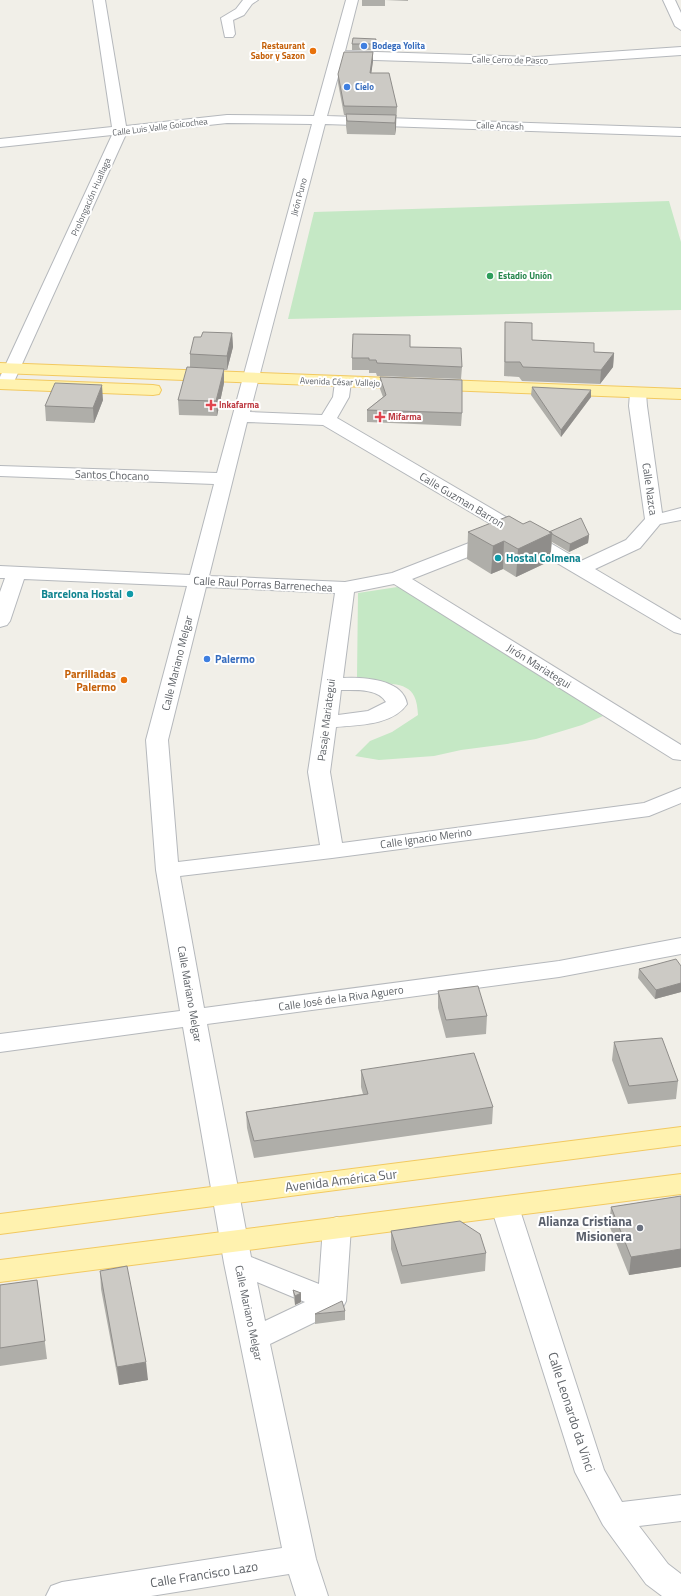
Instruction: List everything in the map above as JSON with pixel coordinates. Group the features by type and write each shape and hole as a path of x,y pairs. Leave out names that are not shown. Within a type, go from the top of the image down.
{"main road":[{"name":"Avenida César Vallejo","path":"6,369 247,390 638,400 681,408"},
{"path":"2,384 168,391"},
{"name":"Avenida César Vallejo","path":"638,400 681,394"},
{"name":"Avenida América Sur","path":"0,1224 681,1136"},
{"path":"0,1271 236,1251 337,1227 681,1184"}],"street":[{"path":"99,0 120,132"},
{"path":"229,34 227,18 240,12 248,1 252,0"},
{"name":"Jirón Puno","path":"247,390 352,0"},
{"path":"669,0 681,26"},
{"name":"Calle Cerro de Pasco","path":"338,55 535,61 680,53"},
{"name":"Calle Luis Valle Goicochea","path":"0,144 120,132 227,119 320,120"},
{"name":"Calle Ancash","path":"320,120 681,132"},
{"name":"Prolongación Huallaga","path":"2,384 6,369 120,132"},
{"name":"Calle Mariano Melgar","path":"247,390 157,740 167,870 225,1196 300,1559 312,1596"},
{"path":"240,417 327,420 337,392"},
{"name":"Calle Nazca","path":"580,569 633,544 654,520 638,400"},
{"name":"Calle Guzman Barron","path":"327,420 681,628"},
{"name":"Santos Chocano","path":"0,471 224,479"},
{"path":"654,520 681,514"},
{"name":"Calle Raul Porras Barrenechea","path":"8,572 345,588 397,578 516,532"},
{"path":"0,621 8,572"},
{"name":"Jirón Mariategui","path":"397,578 681,754"},
{"name":"Pasaje Mariategui","path":"332,851 319,772 345,588"},
{"path":"327,722 372,717 391,709 396,704 396,698 388,690 380,687 370,684 331,684"},
{"name":"Calle Ignacio Merino","path":"167,870 332,851 650,809 681,795"},
{"name":"Calle José de la Riva Aguero","path":"0,1043 559,969 681,946"},
{"name":"Calle Leonardo da Vinci","path":"505,1207 590,1472 614,1516 657,1574 681,1592"},
{"path":"332,1301 337,1227"},
{"path":"236,1251 332,1301"},
{"path":"254,1340 332,1301"},
{"path":"614,1516 681,1508"},
{"name":"Calle Francisco Lazo","path":"62,1596 300,1559"}],"green space":[{"name":"Estadio Unión","path":"669,201 681,242 681,310 288,319 314,212"},
{"path":"404,586 603,716 582,725 536,739 461,750 434,756 379,760 355,756 370,741 392,732 418,715 415,697 411,691 400,685 373,682 357,677 358,593"}],"building":[{"path":"353,38 376,39 375,44 352,44"},
{"path":"344,52 373,52 370,73 389,73 397,107 344,106 338,74"},
{"path":"346,114 396,115 395,123 347,121"},
{"path":"505,322 532,323 532,340 594,343 594,352 614,353 601,370 523,367 520,362 505,362"},
{"path":"203,332 232,333 227,356 190,354 194,337 201,337"},
{"path":"353,334 410,335 410,347 461,348 462,367 377,363 376,360 369,360 369,358 352,358"},
{"path":"187,367 224,369 216,401 178,400"},
{"path":"380,377 462,380 462,413 367,410 386,395"},
{"path":"55,383 102,385 93,408 45,406"},
{"path":"532,387 591,390 561,430"},
{"path":"509,516 523,524 530,521 552,533 518,549 504,541 493,546 468,532"},
{"path":"581,518 589,535 570,544 549,532"},
{"path":"676,959 681,966 681,983 656,990 639,969"},
{"path":"478,986 487,1016 446,1020 438,991"},
{"path":"662,1038 678,1081 629,1086 614,1042"},
{"path":"474,1053 493,1107 254,1141 246,1112 368,1094 361,1070"},
{"path":"681,1196 681,1249 631,1257 611,1207"},
{"path":"460,1221 480,1234 486,1253 402,1266 391,1231"},
{"path":"127,1266 146,1362 117,1367 100,1271"},
{"path":"37,1280 45,1341 0,1348 0,1285"},
{"path":"293,1290 301,1293 295,1296"},
{"path":"342,1301 345,1311 315,1314"}],"place":[{"name":"Bodega Yolita","path":"364,46"},
{"name":"Restaurant Sabor y Sazon","path":"313,51"},
{"name":"Cielo","path":"347,87"},
{"name":"Estadio Unión","path":"490,276"},
{"name":"Inkafarma","path":"211,405"},
{"name":"Mifarma","path":"380,417"},
{"name":"Hostal Colmena","path":"498,558"},
{"name":"Barcelona Hostal","path":"130,594"},
{"name":"Palermo","path":"207,659"},
{"name":"Parrilladas Palermo","path":"124,680"},
{"name":"Alianza Cristiana Misionera","path":"640,1228"}]}
